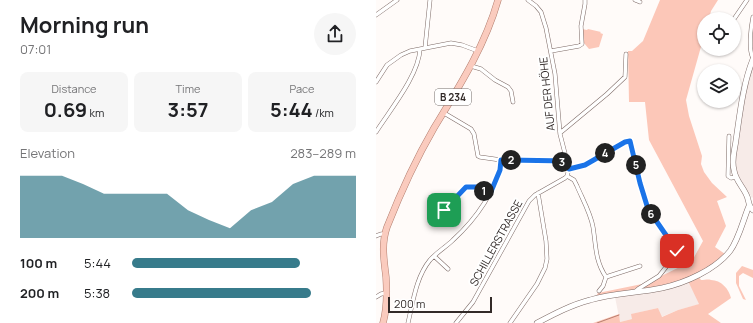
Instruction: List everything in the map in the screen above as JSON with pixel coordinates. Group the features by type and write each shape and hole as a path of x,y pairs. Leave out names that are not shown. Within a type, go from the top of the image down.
{"main road":[{"name":"B 234","path":"382,323 385,315 386,293 383,249 385,234 411,173 429,137 471,66 487,31 498,0"}],"street":[{"path":"376,15 397,0"},
{"path":"425,48 430,0"},
{"name":"AUF DER HÖHE","path":"528,0 536,6 543,15 556,74 560,133 569,169"},
{"path":"551,51 579,46 582,44 581,26 585,0"},
{"path":"635,0 640,2"},
{"path":"739,12 747,0"},
{"path":"537,323 567,308 590,299 662,288 675,284 707,270 726,256 735,244 751,208 747,195 736,177 734,170 734,155 740,112 753,58 750,53 752,44 750,30 753,17"},
{"path":"376,82 387,65 410,51 451,43 462,45 478,51"},
{"path":"376,132 413,74 418,62 420,49"},
{"path":"560,133 625,77 626,54"},
{"path":"471,66 481,69 495,80 508,87 511,91 513,102"},
{"path":"444,113 471,129 474,134 478,157 501,160 567,161"},
{"path":"729,136 727,164 728,176 731,178 736,177"},
{"path":"606,277 596,257 593,225 574,180 567,176 569,169 585,165 625,142 630,141 648,209 677,253 659,276 638,289 636,292"},
{"path":"408,323 420,279 429,261 461,232 482,206 490,194 500,170 501,160"},
{"name":"SCHILLERSTRASSE","path":"456,323 473,302 526,205 532,198 567,176"},
{"path":"444,210 466,187 477,187 490,194"},
{"path":"510,323 537,284 545,268 547,255 546,240 538,194"},
{"path":"376,236 385,234"},
{"path":"434,256 448,268"},
{"path":"606,277 640,266"},
{"path":"599,291 603,286 606,277"},
{"path":"376,297 386,293"}],"shaded area":[{"path":"660,0 718,0 711,12 697,12 697,56 698,56 686,100 689,116 702,156 701,164 704,172 712,183 727,197 717,201 726,226 715,247 725,254 707,268 681,280 639,290 596,296 598,293 647,283 692,261 703,241 649,140 645,102 629,102 628,51 632,51 643,41"},
{"path":"582,29 601,32 600,33 603,34 599,47 589,49 584,43"},
{"path":"753,62 752,198 737,175 734,161 741,113"},
{"path":"742,266 753,270 753,278 743,273 739,276 739,286 746,300 743,299 736,283 736,273"},
{"path":"698,276 701,280 715,280 721,283 728,291 731,298 708,314 721,323 593,323 619,314 620,322 632,319 631,314 658,308 662,317 678,310 699,304 688,281"},
{"path":"688,281 700,304 678,310 661,317 658,308 632,314 632,319 620,322 615,297 658,291"}],"waterway":[{"path":"597,323 619,315"}],"route":[{"path":"444,210 466,187 477,187 490,194 500,170 501,160 567,161 569,169 585,165 625,142 630,141 648,209 677,251"}]}
